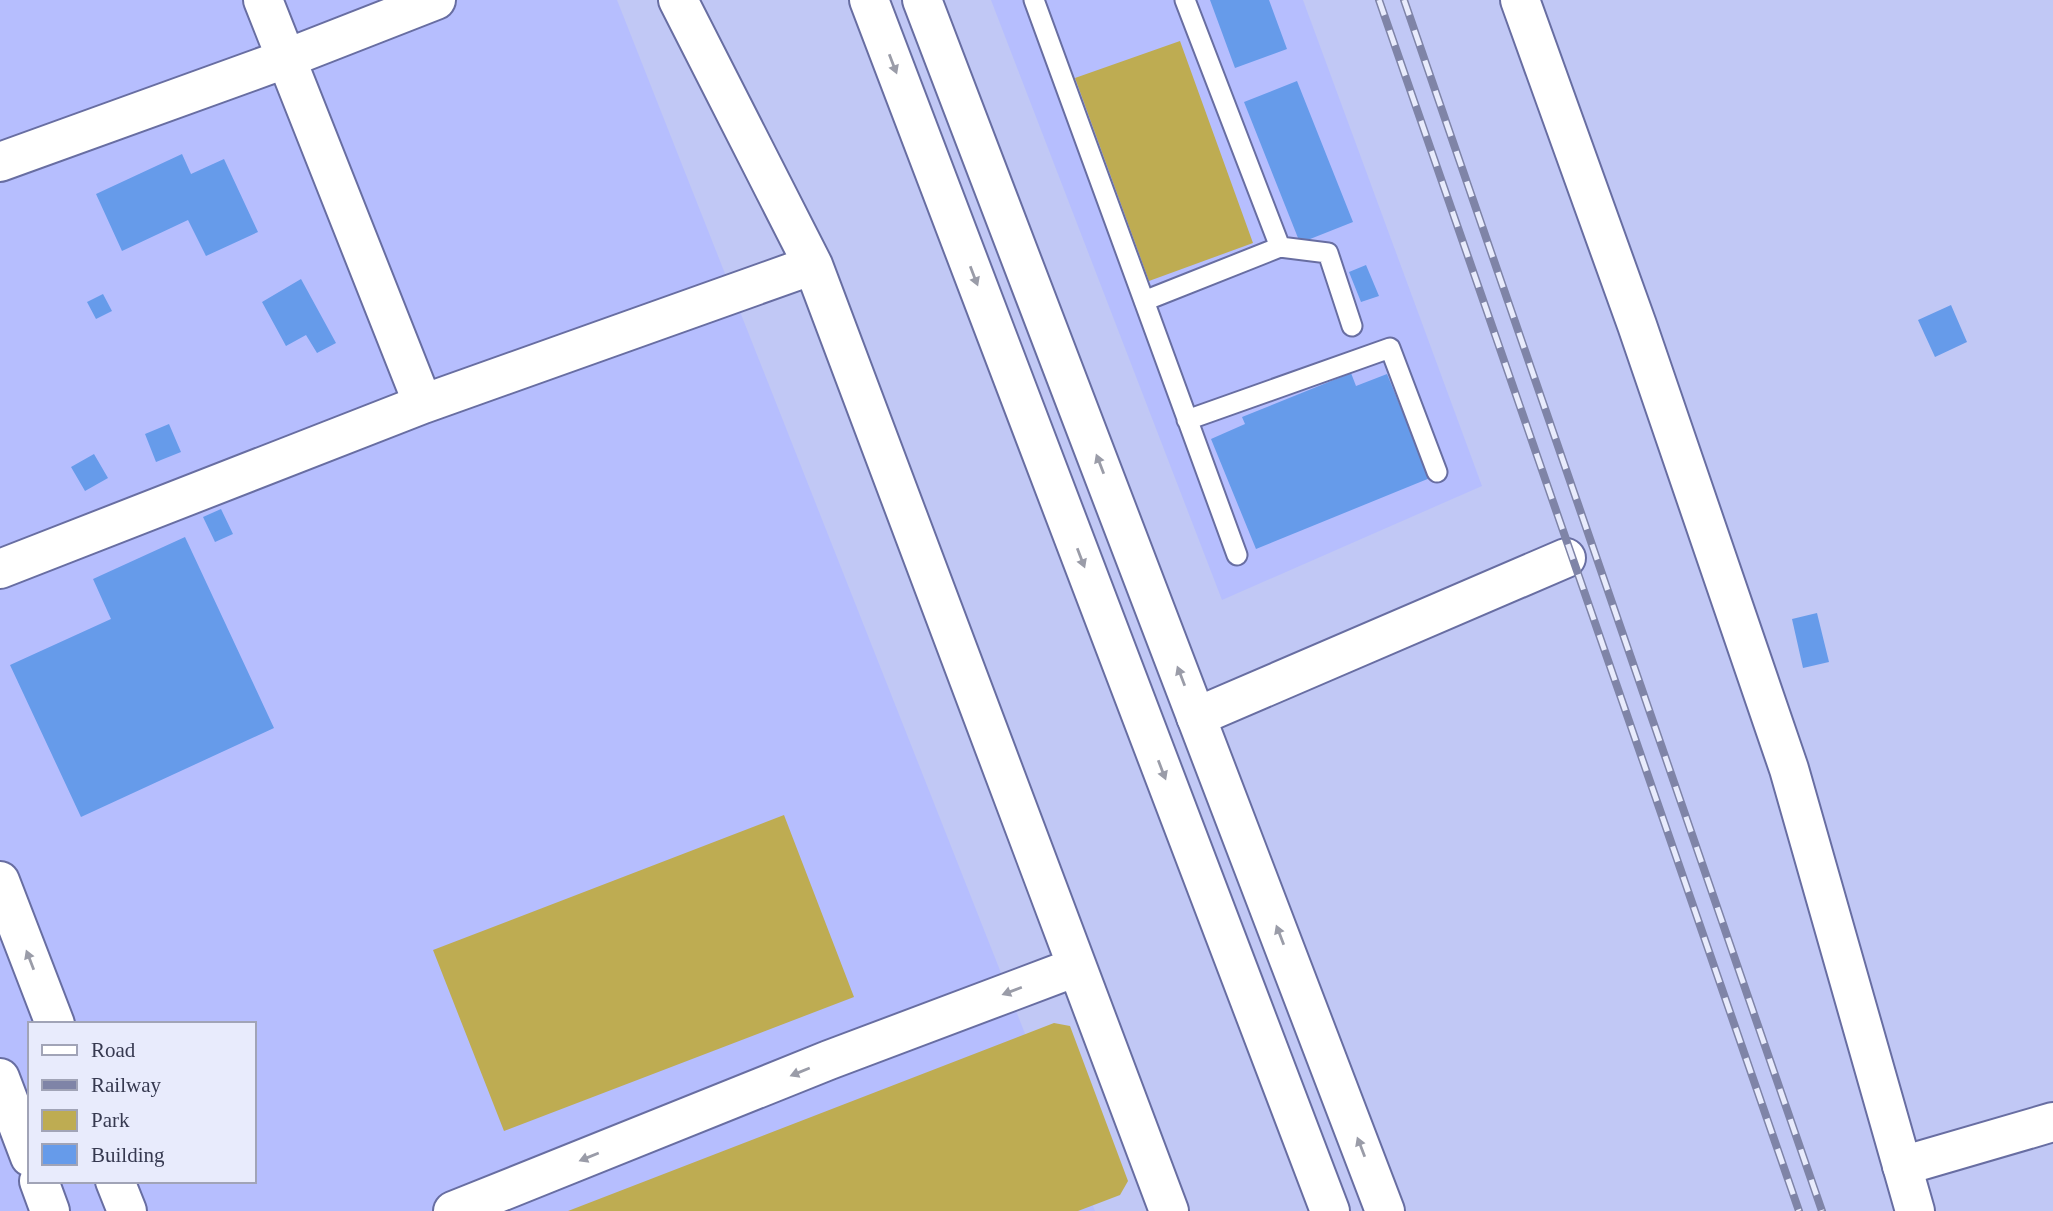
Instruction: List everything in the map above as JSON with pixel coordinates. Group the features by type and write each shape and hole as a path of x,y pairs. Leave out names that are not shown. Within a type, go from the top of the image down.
{"main road":[{"path":"263,0 423,404"},
{"path":"0,162 285,59 436,0"},
{"path":"678,0 813,265 1169,1211"},
{"path":"869,0 1330,1211"},
{"path":"922,0 1385,1211"},
{"path":"1520,0 1637,324 1789,769 1915,1211"},
{"path":"0,569 423,404 813,265"},
{"path":"1196,717 1566,558"},
{"path":"0,881 54,1022"},
{"path":"453,1211 829,1060 1076,967"},
{"path":"0,1078 28,1152"},
{"path":"1902,1166 2053,1122"},
{"path":"40,1183 50,1211"},
{"path":"116,1183 127,1211"}],"lane":[{"path":"1034,0 1237,555"},
{"path":"1185,0 1280,247"},
{"path":"1143,301 1280,247 1328,253 1352,326"},
{"path":"1187,420 1390,348 1437,471"}],"shaded area":[{"path":"0,0 617,0 1095,1211 0,1211"},
{"path":"991,0 1303,0 1482,486 1222,600"}],"green space":[{"path":"1180,41 1253,243 1149,281 1075,78"},
{"path":"784,815 854,997 504,1131 433,950"},
{"path":"1054,1023 1070,1026 1128,1181 1120,1195 1078,1211 568,1211"}],"building":[{"path":"1210,0 1269,0 1287,49 1235,68"},
{"path":"1297,81 1353,222 1300,243 1244,102"},
{"path":"182,154 191,174 224,159 258,232 206,256 188,220 122,251 96,194"},
{"path":"1366,265 1379,296 1361,302 1349,272"},
{"path":"301,279 336,343 317,353 306,335 286,346 262,302"},
{"path":"103,294 112,311 96,319 87,302"},
{"path":"1951,305 1967,342 1935,357 1918,320"},
{"path":"1351,373 1356,386 1387,374 1430,478 1256,549 1211,439 1245,424 1242,417"},
{"path":"169,424 181,452 156,462 145,434"},
{"path":"94,454 108,478 85,491 71,467"},
{"path":"221,509 233,534 215,542 203,517"},
{"path":"185,537 274,728 81,817 10,665 111,619 93,579"},
{"path":"1817,613 1829,662 1803,668 1792,619"}],"railway":[{"path":"1379,0 1799,1211"},
{"path":"1404,0 1822,1211"}]}
